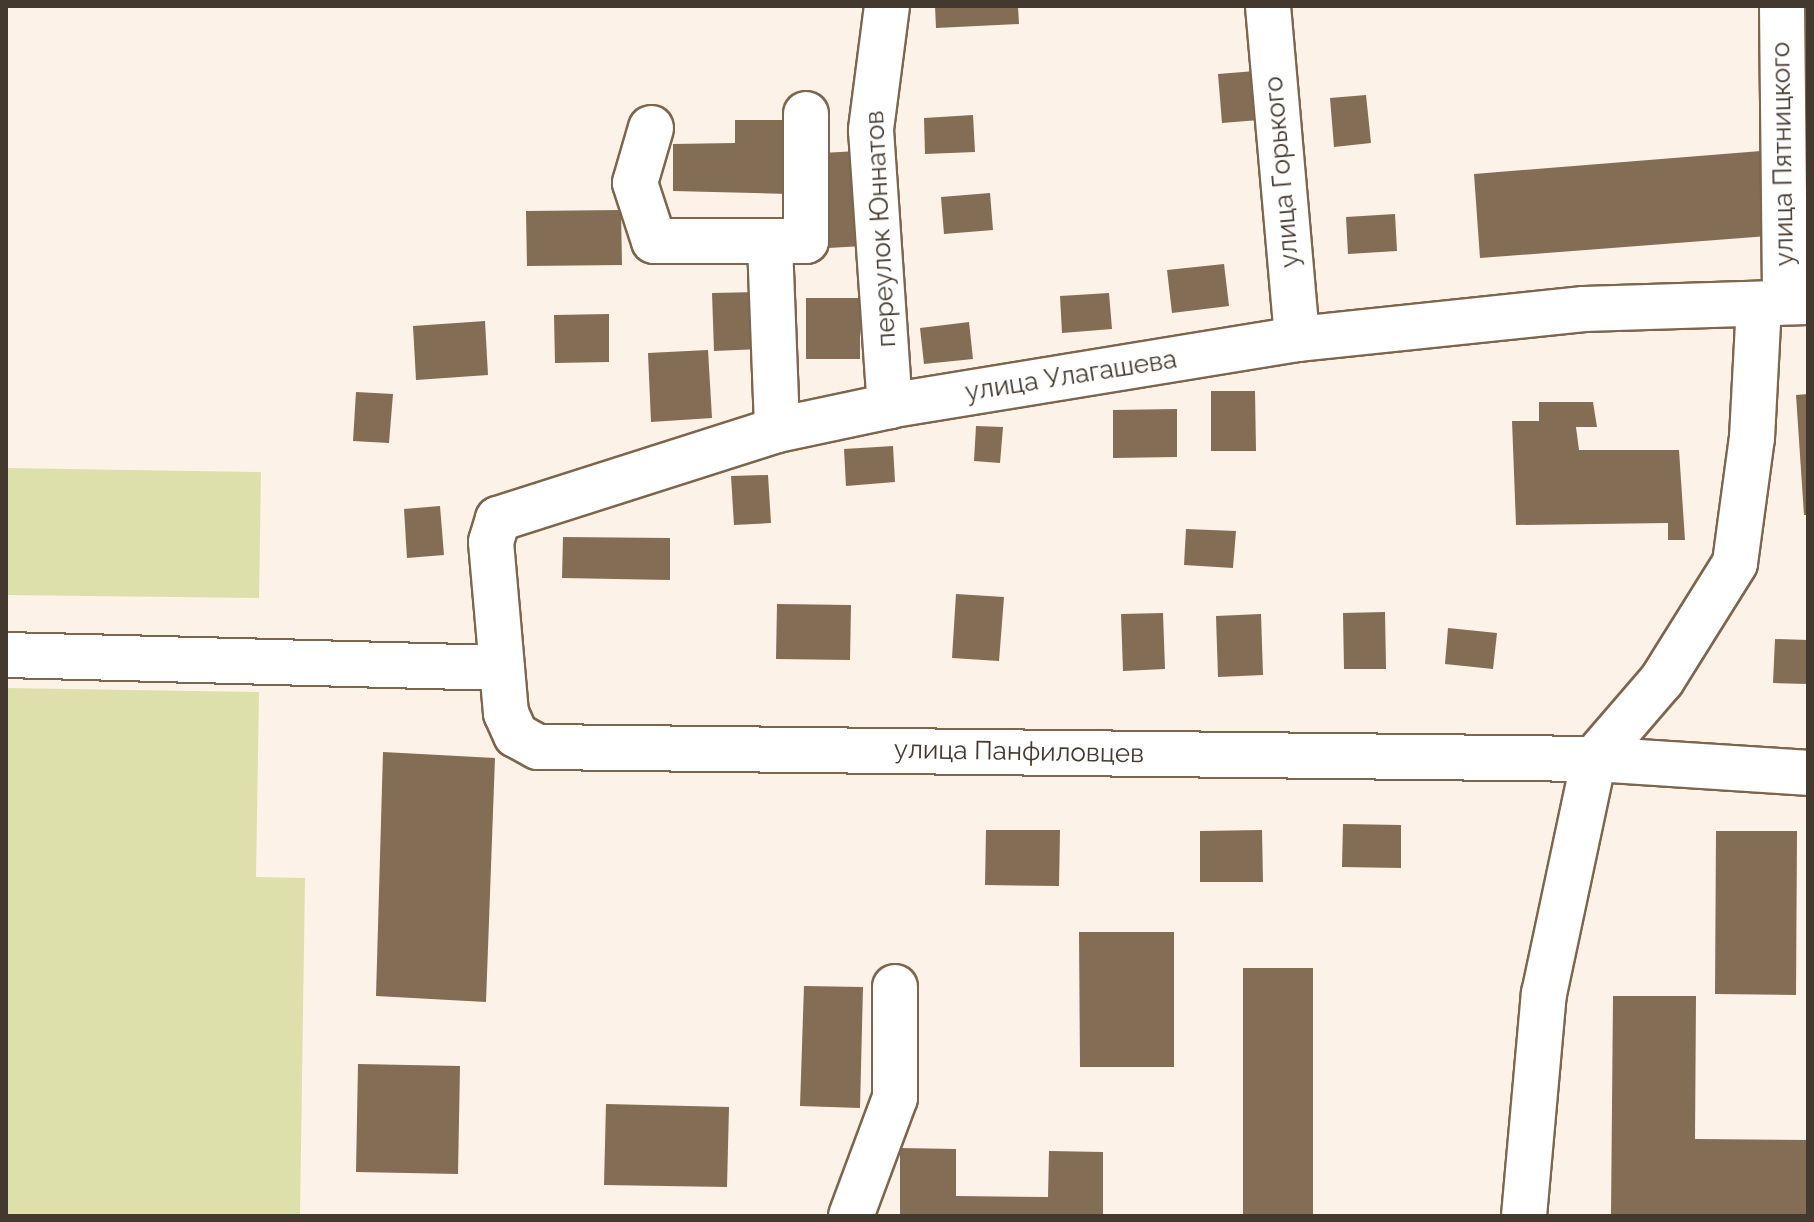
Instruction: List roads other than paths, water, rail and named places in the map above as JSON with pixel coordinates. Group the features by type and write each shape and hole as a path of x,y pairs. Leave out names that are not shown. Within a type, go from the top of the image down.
{"street":[{"name":"переулок Юннатов","path":"887,6 871,130 890,406"},
{"name":"улица Горького","path":"1268,6 1297,339"},
{"name":"улица Пятницкого","path":"1594,759 1662,680 1735,563 1752,438 1784,303 1794,64 1782,6"},
{"path":"651,128 635,183 654,241 770,244 806,241 806,114"},
{"path":"770,244 777,430"},
{"name":"улица Улагашева","path":"502,668 491,542 498,519 777,430 890,406 1297,339 1584,309 1784,303"},
{"path":"6,655 502,668"},
{"name":"улица Панфиловцев","path":"502,668 511,724 516,735 538,747 1594,759 1808,773"},
{"path":"1524,1216 1544,994 1594,759"},
{"path":"851,1216 895,1098 895,987"}]}
